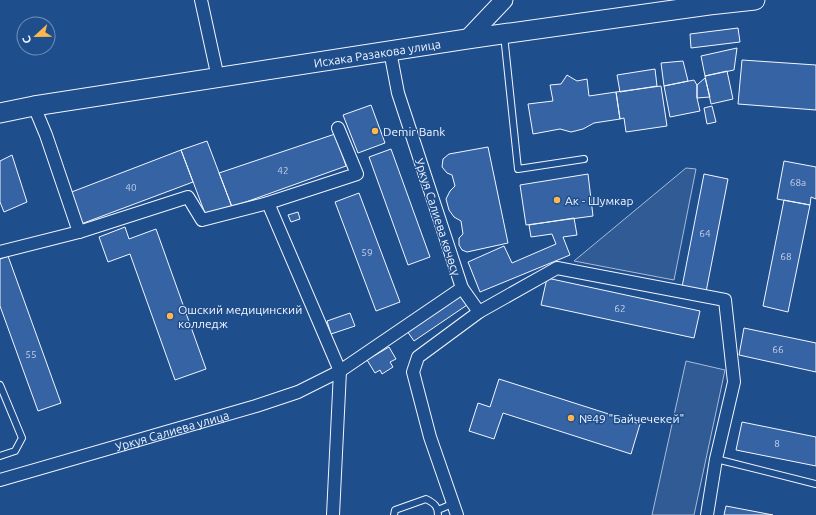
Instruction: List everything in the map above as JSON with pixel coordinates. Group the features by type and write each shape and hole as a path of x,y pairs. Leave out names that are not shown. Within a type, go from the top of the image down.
{"main road":[{"path":"467,39 504,0"},
{"name":"Исхака Разакова улица","path":"0,113 34,106 467,39 709,5 755,0"}],"street":[{"path":"202,0 218,78"},
{"name":"Уркуя Салиева көчөсү","path":"340,371 462,288 398,93 390,52"},
{"path":"34,106 46,135 79,232"},
{"path":"0,252 79,232 188,197 202,220 268,203 357,174 338,128"},
{"path":"268,203 340,371 333,515"},
{"path":"455,510 430,437 413,372 418,357 479,312 557,268 725,300 734,382 716,460 707,515"},
{"path":"462,288 479,312"},
{"name":"Уркуя Салиева улица","path":"0,480 256,406 298,392 340,371"}],"lane":[{"path":"504,34 518,169 584,159"},
{"path":"0,385 22,438 15,451 0,456"},
{"path":"716,460 816,484"},
{"path":"394,515 395,510 426,499 434,503 438,512 455,510"}],"shaded area":[{"path":"686,168 696,169 674,280 574,261"},
{"path":"686,361 725,370 694,515 652,515"}],"building":[{"path":"738,28 740,42 691,48 690,34"},
{"path":"737,48 734,70 705,76 701,56"},
{"path":"742,60 816,65 816,110 738,104"},
{"path":"683,61 688,81 664,86 661,63"},
{"path":"655,69 657,86 620,92 617,75"},
{"path":"727,71 733,99 711,104 705,76"},
{"path":"567,75 577,81 587,79 589,96 616,92 620,119 594,123 583,129 571,132 560,129 533,134 528,104 553,101 550,85 561,84"},
{"path":"705,78 710,97 697,98 697,85"},
{"path":"694,80 697,85 697,98 700,111 670,117 664,86"},
{"path":"661,86 667,126 626,132 624,118 620,119 616,92"},
{"path":"371,105 385,143 358,153 343,115"},
{"path":"712,106 716,122 707,124 704,108"},
{"path":"335,134 346,166 232,207 219,173"},
{"path":"207,141 232,207 206,216 181,150"},
{"path":"488,147 508,243 467,252 462,250 459,245 459,238 463,234 461,221 454,217 449,210 446,199 450,191 455,186 452,175 447,173 442,167 443,159 449,154"},
{"path":"391,149 430,257 408,265 369,157"},
{"path":"181,150 193,182 81,224 69,193"},
{"path":"12,155 27,202 4,212 0,202 0,161"},
{"path":"784,161 816,167 816,199 811,197 810,205 777,199"},
{"name":"Ак - Шумкар","path":"588,174 593,216 526,225 520,185"},
{"path":"704,174 728,179 706,292 682,287"},
{"path":"359,193 400,302 376,311 335,202"},
{"path":"784,200 810,205 788,312 763,306"},
{"path":"298,212 300,219 291,222 288,215"},
{"path":"574,218 577,235 563,237 570,255 480,292 468,262 504,246 512,263 556,244 552,234 531,237 529,225"},
{"name":"Ошский медицинский колледж","path":"125,227 129,239 156,229 206,369 175,380 130,254 108,262 99,237"},
{"path":"8,256 61,403 38,411 0,306 0,259"},
{"path":"547,278 700,311 694,338 541,305"},
{"path":"459,295 467,305 414,341 407,331"},
{"path":"350,313 355,326 331,334 327,321"},
{"path":"744,328 816,343 816,372 739,355"},
{"path":"389,347 396,359 390,362 393,367 382,374 380,370 375,373 367,360"},
{"name":"№49 \"Байчечекей\"","path":"499,379 640,424 631,454 503,413 494,439 469,431 478,403 490,407"},
{"path":"742,422 816,437 816,466 736,450"},
{"path":"726,506 773,515 724,515"}],"place":[{"name":"Demir Bank","path":"375,131"},
{"name":"Ак - Шумкар","path":"557,200"},
{"name":"Ошский медицинский колледж","path":"170,316"},
{"name":"№49 \"Байчечекей\"","path":"571,418"}]}
